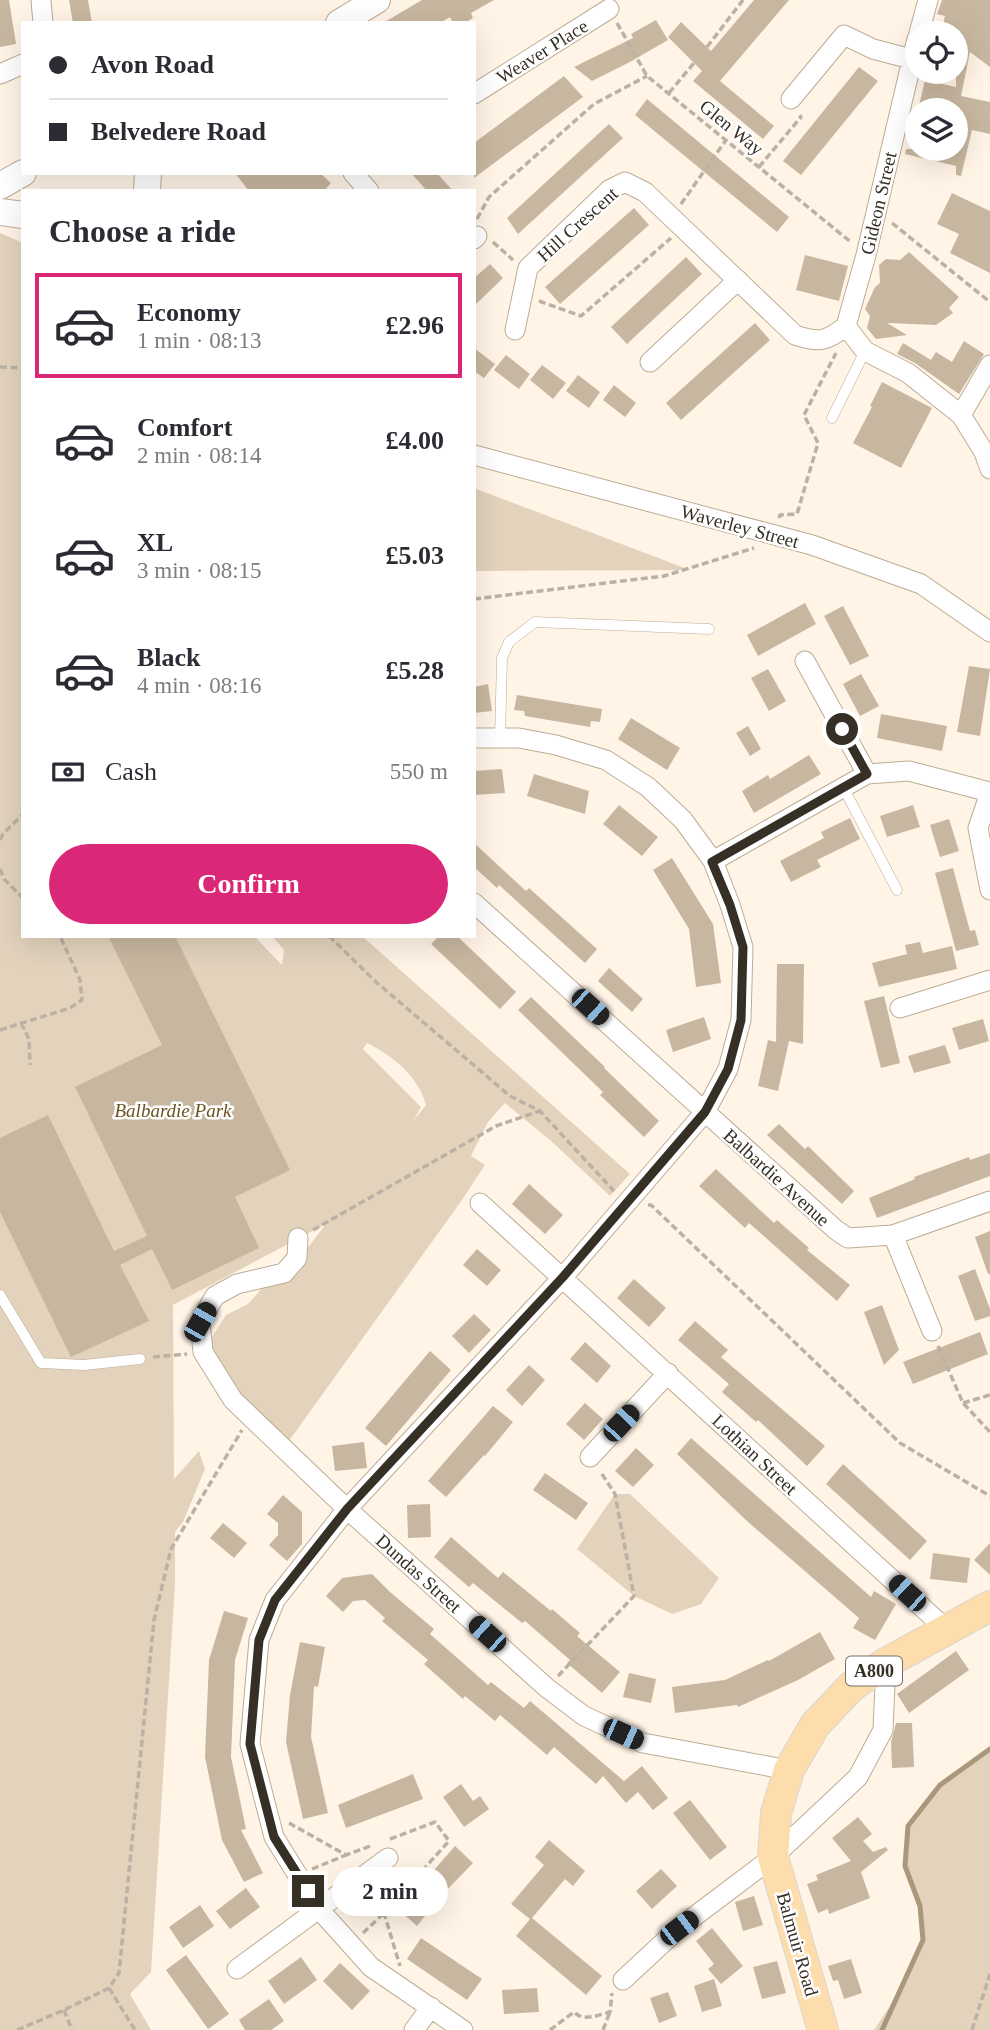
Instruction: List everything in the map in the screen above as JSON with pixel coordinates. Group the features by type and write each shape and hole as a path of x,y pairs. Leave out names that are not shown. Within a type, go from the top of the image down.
{"main road":[{"path":"342,21 377,0"},
{"path":"0,186 21,175"},
{"path":"0,212 21,215"},
{"name":"A800","path":"773,1857 776,1813 789,1770 815,1725 852,1686 886,1663 990,1606"},
{"name":"Balmuir Road","path":"773,1857 823,2030"}],"street":[{"path":"41,0 43,21"},
{"path":"922,21 928,0"},
{"name":"Weaver Place","path":"476,93 609,9"},
{"path":"791,99 844,35 873,49 905,57"},
{"path":"0,74 21,65"},
{"name":"Gideon Street","path":"839,332 866,255 905,84"},
{"name":"Hill Crescent","path":"515,330 528,268 609,190 625,182 645,192 795,335 813,341 839,332"},
{"path":"650,362 738,280"},
{"path":"839,332 864,351 908,373 961,415 984,452 990,469"},
{"path":"961,415 990,365"},
{"name":"Waverley Street","path":"476,457 813,545 921,584 990,632"},
{"path":"805,661 867,774"},
{"path":"463,2030 371,1967 318,1908 274,1837 250,1744 259,1640 275,1600 347,1509 628,1205 705,1112 728,1069 741,1020 743,947 730,905 712,862 683,820 648,787 606,760 556,745 476,738"},
{"path":"712,862 867,774 909,771 990,792 978,828 990,890"},
{"name":"Balbardie Avenue","path":"476,905 848,1238 893,1236 990,1201"},
{"path":"900,1008 990,980"},
{"name":"Lothian Street","path":"480,1203 947,1630"},
{"path":"893,1236 932,1331"},
{"path":"203,1352 200,1322 215,1296 237,1284 284,1273 297,1258 298,1238"},
{"name":"Dundas Street","path":"203,1352 233,1400 251,1418 347,1509 547,1688 584,1716 643,1743 789,1770"},
{"path":"590,1457 668,1373"},
{"path":"623,1980 679,1928 773,1857 858,1777 883,1730 886,1663"},
{"path":"237,1969 388,1858"},
{"path":"414,2030 430,2007"}],"lane":[{"path":"832,418 864,351"},
{"path":"500,738 502,659 509,642 535,622 709,629"},
{"path":"843,787 897,890"},
{"path":"0,1295 41,1363 84,1365 139,1359"}],"path":[{"path":"707,47 743,0"},
{"name":"Glen Way","path":"609,9 647,76 866,255"},
{"path":"669,93 694,63"},
{"path":"476,222 489,197 594,104 647,76"},
{"path":"759,167 801,117 791,99"},
{"path":"522,297 549,303 581,316 677,222 726,140"},
{"path":"876,211 990,302"},
{"path":"476,237 488,237 516,263 528,268"},
{"path":"476,599 664,576 757,547 775,535 780,515 797,514 818,443 804,415 836,352 839,332"},
{"path":"0,367 21,368"},
{"path":"0,840 21,816"},
{"path":"0,869 4,879 21,896"},
{"path":"0,1030 70,1008 82,1000 80,980 61,938"},
{"path":"331,938 418,1019 510,1096 540,1111 628,1205 651,1205 900,1443 990,1496"},
{"path":"21,1023 29,1039 30,1065"},
{"path":"298,1238 496,1126 540,1111"},
{"path":"932,1331 963,1404 990,1432"},
{"path":"139,1359 203,1352"},
{"path":"963,1404 990,1395"},
{"path":"17,2030 109,1988 119,1973 154,1620 165,1573 171,1549 233,1443 251,1418"},
{"path":"547,1688 634,1596 615,1494 590,1457"},
{"path":"297,1875 346,1855"},
{"path":"352,1945 384,1913"},
{"path":"972,2030 990,1974"},
{"path":"603,2030 610,2012 613,1985 623,1980"},
{"path":"109,1988 135,2030"},
{"path":"64,2010 72,2030"},
{"path":"550,2030 574,2012 578,2016 589,2017 610,2012"}],"green space":[{"name":"Balbardie Park","path":"0,233 21,242 21,938 256,938 282,965 284,950 274,938 364,938 630,1174 610,1196 550,1140 505,1103 488,1122 471,1156 485,1165 286,1445 249,1411 208,1343 226,1315 248,1304 263,1287 290,1271 326,1224 173,1305 174,1479 199,1451 205,1469 183,1522 175,1532 175,1583 151,1972 130,1994 151,2030 0,2030","holes":["367,1043 395,1061 411,1076 426,1105 413,1121 421,1107 363,1049"]},
{"path":"476,489 690,570 476,571"},
{"path":"615,1494 630,1494 719,1578 701,1604 672,1614 634,1596 577,1549"},
{"path":"990,1749 990,2030 874,2030 905,1984 923,1940 920,1906 905,1866 908,1826 940,1785"}],"building":[{"path":"0,0 9,0 16,44 0,47"},
{"path":"69,0 88,0 92,21 73,21"},
{"path":"422,0 494,0 471,13 473,18 468,21 452,21 450,17 443,21 386,21"},
{"path":"754,0 789,0 720,81 774,126 763,139 693,81 702,71 668,37 681,22 711,51"},
{"path":"942,0 990,0 990,67 970,52 968,62 968,21 944,21 945,16 937,14"},
{"path":"656,20 668,40 630,62 592,81 574,67 633,38 631,34"},
{"path":"859,67 878,81 801,175 783,161"},
{"path":"564,76 583,97 474,178 476,142"},
{"path":"924,84 956,87 956,84 963,84 961,96 990,102 990,134 972,130 968,147 968,98 921,98"},
{"path":"647,99 789,217 777,232 635,115"},
{"path":"609,124 623,138 518,234 507,218"},
{"path":"935,161 965,161 961,176 956,175 956,166"},
{"path":"237,175 322,175 331,183 326,189 247,189"},
{"path":"413,175 439,175 451,189 425,189"},
{"path":"952,193 990,211 990,273 950,253 959,234 937,224"},
{"path":"634,208 649,225 560,304 545,287"},
{"path":"909,252 959,297 949,308 953,313 936,325 887,323 907,335 876,339 867,328 870,316 865,309 875,287 880,283 879,265 886,259 900,260"},
{"path":"805,255 848,266 839,301 796,290"},
{"path":"686,257 702,274 627,344 611,327"},
{"path":"490,264 503,278 476,304 476,276"},
{"path":"755,323 770,340 681,420 666,403"},
{"path":"964,341 984,354 959,394 915,363 897,354 903,343 931,360 936,352 952,362"},
{"path":"476,350 495,364 484,378 476,372"},
{"path":"506,355 530,374 519,389 494,370"},
{"path":"542,365 566,383 553,399 530,380"},
{"path":"578,375 600,392 589,408 566,391"},
{"path":"882,382 932,408 901,468 853,443"},
{"path":"614,385 636,403 625,417 603,400"},
{"path":"805,603 816,624 758,656 747,635"},
{"path":"843,606 869,656 850,665 824,616"},
{"path":"969,666 990,669 980,736 957,732"},
{"path":"768,669 786,701 769,711 751,678"},
{"path":"861,674 879,706 860,716 843,684"},
{"path":"488,684 492,711 476,713 476,687"},
{"path":"517,695 602,709 600,722 591,721 590,727 525,716 524,711 514,710"},
{"path":"881,714 947,726 942,751 877,738"},
{"path":"631,718 680,748 667,770 618,739"},
{"path":"748,726 761,749 750,756 736,733"},
{"path":"809,755 821,774 754,813 742,791 768,775 770,779"},
{"path":"502,769 505,793 476,795 476,771"},
{"path":"534,774 589,791 585,814 527,796"},
{"path":"619,805 658,837 642,856 603,824"},
{"path":"913,805 920,827 887,837 880,816"},
{"path":"850,818 860,839 817,860 821,867 791,882 780,861 824,838 821,832"},
{"path":"949,819 959,851 940,857 930,825"},
{"path":"476,845 526,891 529,888 597,949 585,963 499,885 497,888 476,869"},
{"path":"672,858 713,924 721,983 696,987 689,929 653,870"},
{"path":"953,868 970,931 975,930 979,945 956,951 935,873"},
{"path":"109,938 176,938 290,1170 235,1197 259,1248 172,1290 152,1249 120,1265 149,1321 71,1357 0,1212 0,1138 48,1115 114,1251 147,1236 75,1087 162,1045"},
{"path":"437,938 459,938 516,992 500,1009 431,944"},
{"path":"920,942 923,953 952,946 957,969 879,987 872,963 907,954 905,945"},
{"path":"777,964 804,964 803,1044 789,1041 778,1091 758,1086 768,1040 776,1042"},
{"path":"609,968 643,999 632,1012 598,981"},
{"path":"884,996 900,1063 881,1068 864,1001"},
{"path":"531,997 659,1121 644,1137 600,1095 603,1092 518,1010"},
{"path":"704,1017 711,1039 673,1052 666,1030"},
{"path":"983,1019 989,1041 959,1050 952,1028"},
{"path":"945,1045 951,1063 914,1073 908,1056"},
{"path":"779,1124 805,1149 808,1146 854,1191 842,1204 767,1135"},
{"path":"990,1153 990,1176 877,1218 869,1198 915,1179 914,1177 969,1157 970,1160"},
{"path":"716,1169 774,1223 777,1220 809,1248 807,1250 850,1285 837,1301 749,1223 745,1228 699,1186"},
{"path":"529,1184 563,1215 545,1234 512,1204"},
{"path":"990,1231 990,1274 988,1274 975,1237"},
{"path":"477,1249 501,1270 487,1286 463,1265"},
{"path":"975,1269 990,1309 990,1316 975,1321 958,1276"},
{"path":"634,1279 666,1308 649,1327 617,1298"},
{"path":"882,1305 899,1350 884,1365 864,1312"},
{"path":"474,1314 491,1330 469,1353 452,1336"},
{"path":"695,1321 728,1350 721,1357 825,1446 807,1466 758,1420 756,1422 722,1392 729,1384 678,1340"},
{"path":"980,1332 988,1354 913,1384 903,1362"},
{"path":"585,1342 611,1366 597,1383 570,1359"},
{"path":"430,1351 451,1370 386,1446 365,1428"},
{"path":"529,1365 545,1380 522,1406 506,1390"},
{"path":"585,1403 603,1419 584,1440 566,1424"},
{"path":"493,1406 513,1422 446,1497 428,1481"},
{"path":"691,1438 871,1597 874,1591 896,1604 875,1640 853,1628 859,1618 748,1522 677,1454"},
{"path":"364,1442 367,1468 335,1471 332,1446"},
{"path":"636,1448 654,1465 633,1487 615,1471"},
{"path":"843,1464 927,1541 910,1560 826,1484"},
{"path":"545,1473 588,1503 576,1520 533,1490"},
{"path":"283,1495 302,1512 302,1544 287,1561 269,1545 278,1535 278,1523 267,1514"},
{"path":"430,1504 431,1537 408,1538 407,1505"},
{"path":"223,1523 247,1543 234,1558 210,1538"},
{"path":"451,1537 498,1578 503,1572 551,1611 552,1609 580,1633 577,1636 620,1672 602,1693 567,1663 570,1660 525,1621 522,1623 473,1583 469,1587 434,1557"},
{"path":"990,1543 990,1575 974,1560"},
{"path":"933,1553 970,1558 967,1583 930,1579"},
{"path":"372,1574 434,1629 430,1634 488,1685 491,1682 524,1708 530,1701 624,1781 642,1766 668,1798 653,1810 638,1792 626,1803 603,1776 596,1784 554,1747 547,1755 500,1715 495,1721 465,1696 463,1699 424,1664 428,1660 382,1621 385,1618 365,1600 353,1601 343,1612 326,1596 342,1578"},
{"path":"224,1611 248,1618 235,1660 231,1757 246,1829 241,1830 263,1873 244,1882 222,1840 205,1757 209,1660"},
{"path":"820,1632 835,1659 798,1680 738,1707 675,1713 672,1687 725,1680 769,1661"},
{"path":"300,1642 325,1647 318,1687 314,1686 311,1737 328,1813 303,1819 286,1742 290,1695"},
{"path":"956,1651 969,1670 909,1713 897,1694"},
{"path":"629,1673 656,1679 651,1703 623,1697"},
{"path":"896,1723 912,1723 914,1767 892,1768 891,1742"},
{"path":"413,1774 423,1799 346,1828 338,1805"},
{"path":"461,1784 473,1801 480,1796 489,1809 464,1827 443,1797"},
{"path":"690,1800 727,1847 710,1860 673,1813"},
{"path":"858,1817 872,1834 863,1841 873,1852 886,1847 888,1850 861,1872 870,1898 829,1914 828,1909 818,1913 807,1884 818,1880 816,1875 851,1861 832,1838"},
{"path":"549,1840 585,1871 573,1886 565,1879 532,1918 602,1976 586,1995 516,1936 530,1919 511,1904 544,1865 535,1857"},
{"path":"455,1846 473,1863 417,1926 399,1910"},
{"path":"661,1869 677,1886 652,1909 636,1891"},
{"path":"246,1888 260,1907 230,1929 216,1911"},
{"path":"754,1896 763,1925 743,1931 735,1902"},
{"path":"200,1905 214,1926 183,1948 169,1927"},
{"path":"712,1928 743,1966 721,1984 708,1969 714,1964 696,1941"},
{"path":"421,1938 482,1979 467,2000 407,1959"},
{"path":"186,1955 229,2014 208,2029 166,1970"},
{"path":"301,1957 317,1980 284,2004 268,1981"},
{"path":"851,1959 862,1993 844,1999 838,1980 833,1981 828,1966"},
{"path":"777,1961 786,1993 762,1999 753,1967"},
{"path":"340,1963 370,1991 352,2010 323,1981"},
{"path":"714,1979 722,2006 702,2012 694,1986"},
{"path":"537,1988 539,2012 504,2014 502,1990"},
{"path":"668,1992 677,2016 659,2023 650,1998"},
{"path":"269,1999 284,2021 271,2030 245,2030 239,2020"}],"waterway":[{"path":"882,2030 923,1940 920,1906 905,1866 908,1826 940,1785 990,1749"}],"route":[{"path":"308,1891 274,1837 250,1744 259,1640 275,1600 347,1509 628,1205 705,1112 728,1069 741,1020 743,947 730,905 712,862 867,774 842,729"}]}
